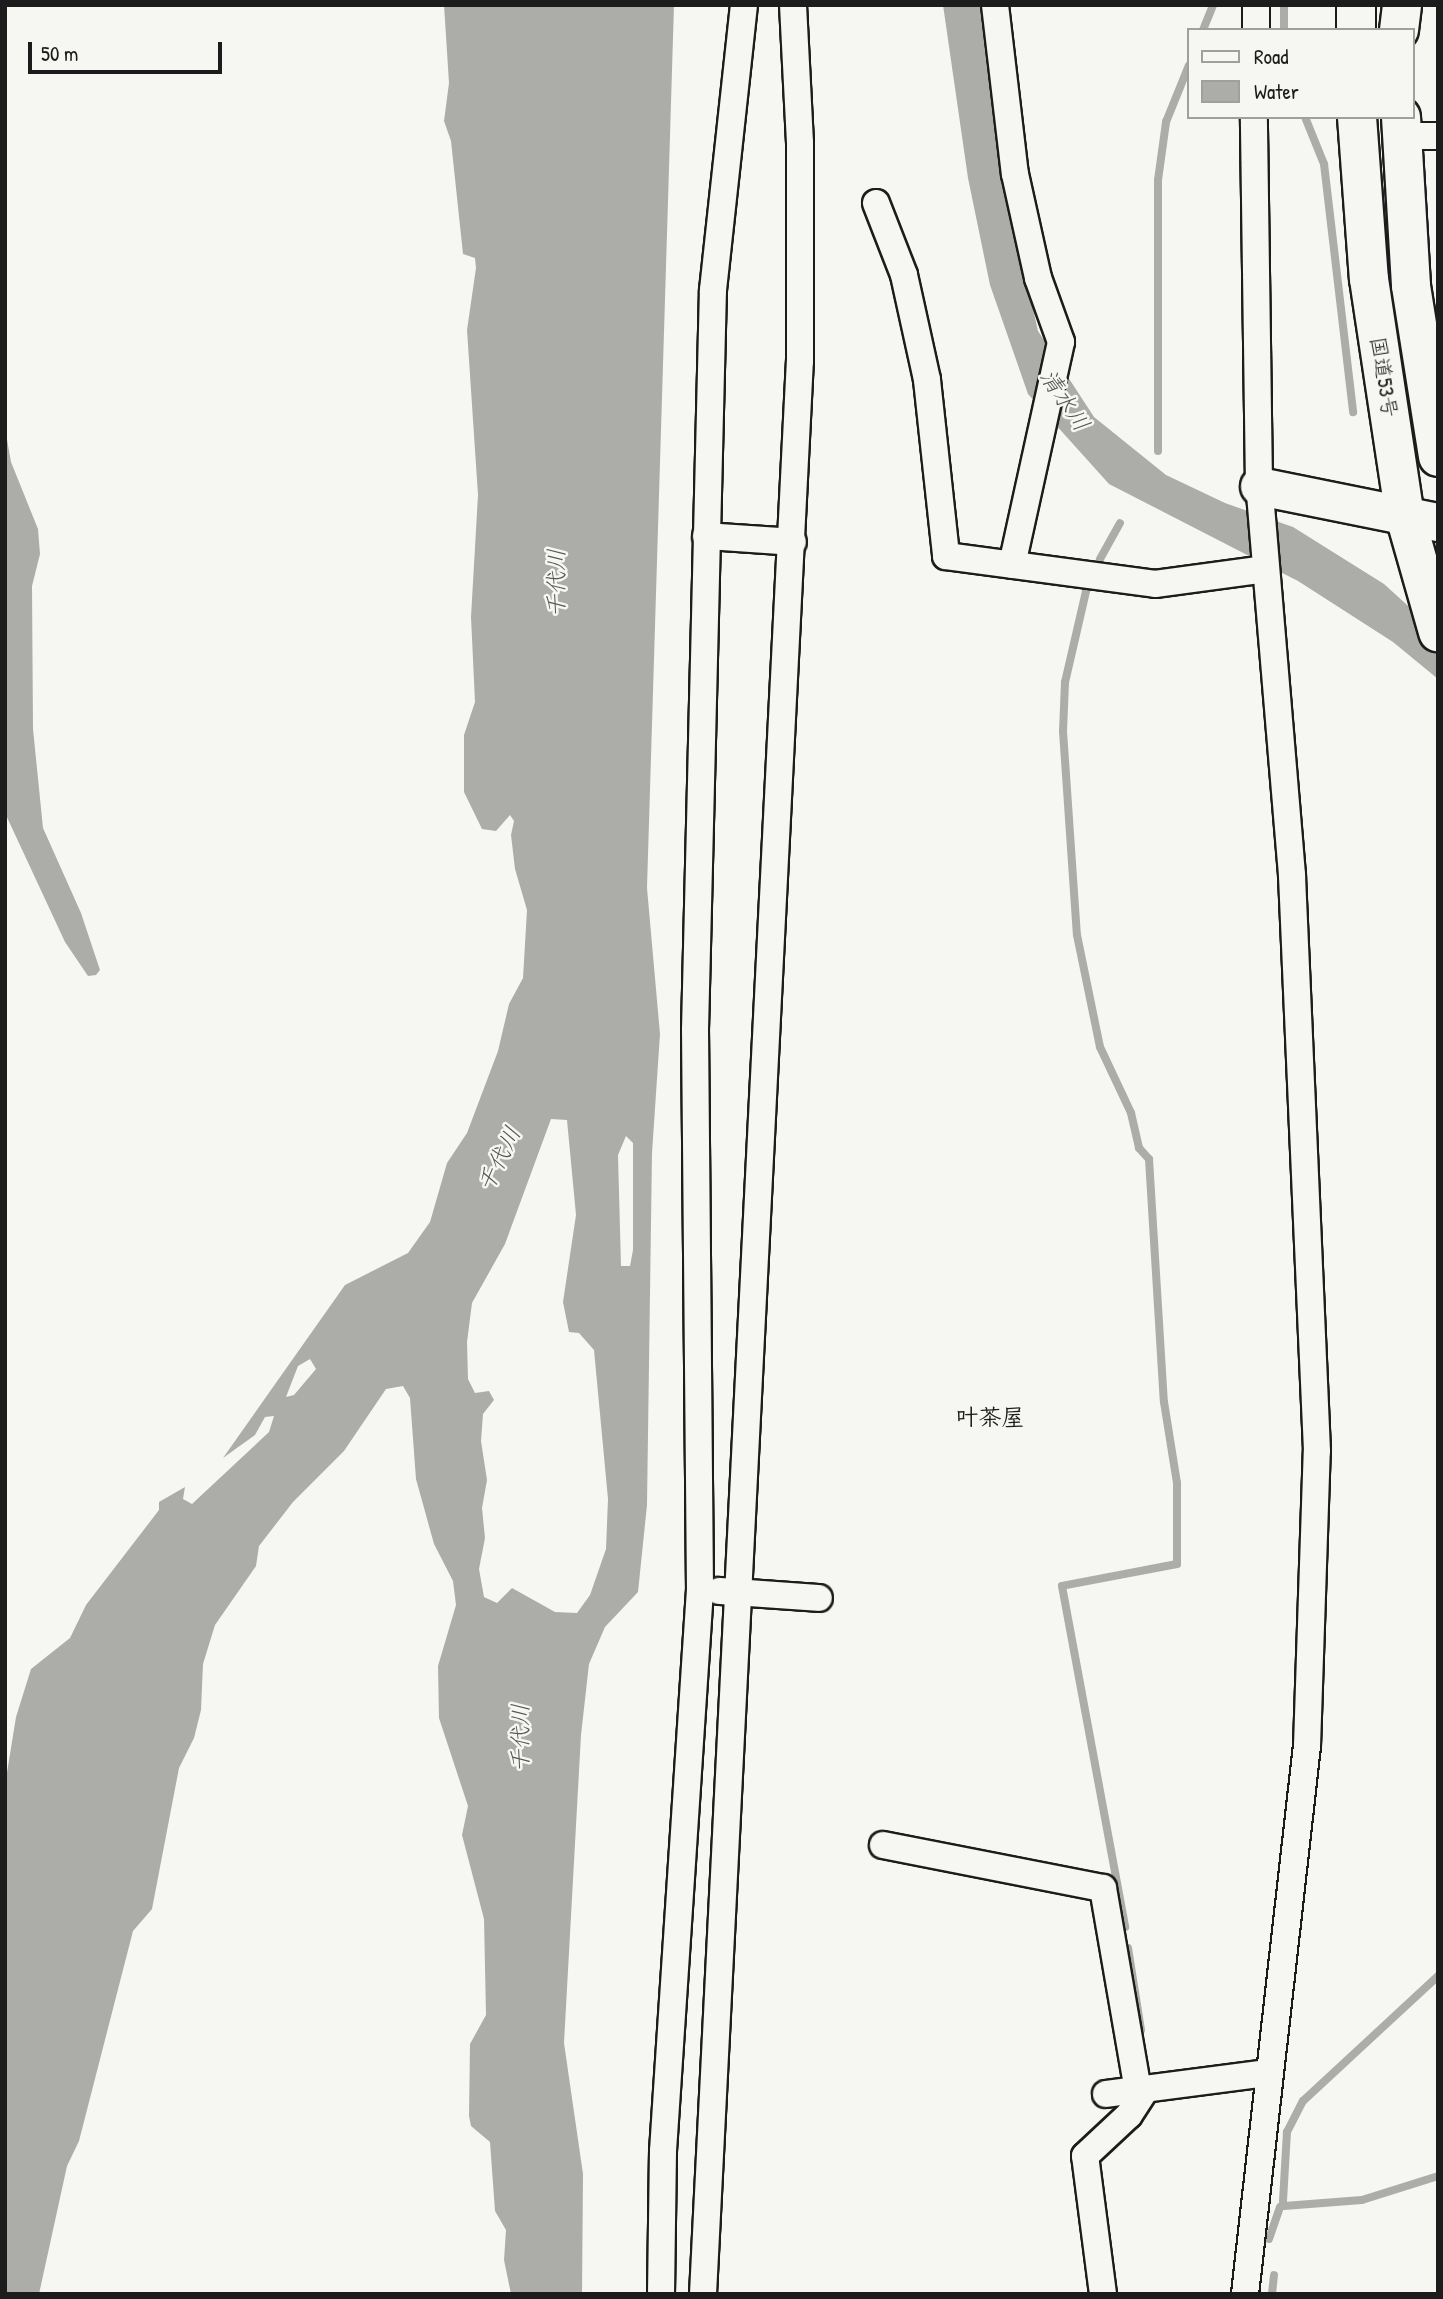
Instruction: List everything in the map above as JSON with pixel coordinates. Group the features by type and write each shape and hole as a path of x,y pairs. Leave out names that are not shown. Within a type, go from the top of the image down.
{"highway":[{"path":"1356,5 1356,28"},
{"path":"1399,28 1402,5"},
{"name":"国道53号","path":"1357,119 1369,279 1421,519 1437,630"},
{"name":"国道53号","path":"1414,130 1411,286 1438,457"}],"street":[{"path":"661,2294 663,2151 700,1590 695,1030 713,290 744,5"},
{"path":"703,2294 793,542 800,197 793,5"},
{"path":"995,5 1015,174 1038,278 1061,342 1012,565"},
{"path":"1255,28 1256,5"},
{"path":"1245,2294 1307,1746 1317,1451 1292,874 1259,485 1254,119"},
{"path":"876,203 913,311 926,380 946,556 1155,584 1266,569"},
{"path":"1259,485 1421,519"},
{"path":"706,536 793,542"},
{"path":"700,1590 820,1598"},
{"path":"883,1844 1103,1888 1142,2089 1129,2115 1085,2156 1104,2294"},
{"path":"1106,2094 1268,2073"}],"water":[{"name":"千代川","path":"444,5 674,5 647,888 660,1034 652,1153 647,1505 638,1592 605,1627 589,1664 581,1735 564,2043 583,2174 582,2294 511,2294 504,2260 506,2230 495,2211 490,2142 471,2126 469,2116 470,2044 486,2015 484,1919 462,1835 468,1806 439,1718 438,1666 456,1605 453,1581 434,1544 416,1479 410,1398 403,1386 386,1389 344,1451 293,1502 259,1546 256,1566 215,1625 203,1664 201,1710 194,1738 179,1768 152,1909 133,1931 79,2141 67,2166 39,2294 5,2294 5,1785 16,1717 31,1669 70,1638 86,1605 159,1510 159,1502 185,1487 183,1499 192,1504 269,1432 274,1416 265,1417 255,1435 223,1458 345,1285 408,1253 430,1222 447,1163 467,1133 498,1051 509,1004 523,978 527,910 515,869 511,835 514,821 510,815 496,831 482,829 464,792 464,735 475,702 471,617 478,495 467,330 476,268 475,258 463,254 451,141 444,121 449,83","holes":["551,1119 567,1120 576,1215 563,1302 569,1332 579,1333 594,1350 608,1499 606,1549 590,1595 577,1613 555,1612 512,1588 497,1603 484,1597 479,1569 485,1538 482,1508 487,1480 481,1441 483,1414 494,1400 489,1391 475,1393 468,1379 467,1342 472,1303 505,1244","626,1136 633,1143 633,1250 630,1266 621,1266 618,1155","310,1359 316,1369 294,1395 286,1397 298,1366"]},
{"name":"清水川","path":"943,5 982,5 1003,177 1038,331 1094,417 1166,475 1225,503 1293,527 1384,584 1438,633 1438,679 1393,642 1298,581 1109,484 1028,394 990,285 968,178"},
{"path":"5,428 11,462 38,529 40,554 32,586 33,729 43,828 81,913 100,970 96,975 88,976 65,942 5,813"}],"waterway":[{"path":"1204,28 1213,5"},
{"path":"1284,5 1284,28"},
{"path":"1158,451 1158,180 1166,122 1188,67"},
{"path":"1306,119 1324,164 1353,412"},
{"path":"1100,559 1120,523"},
{"path":"1087,587 1065,682 1063,731 1077,935 1100,1047 1131,1113 1139,1148 1149,1159 1164,1402 1177,1483 1177,1564 1062,1586 1125,1927"},
{"path":"1128,1948 1141,2030"},
{"path":"1283,2201 1287,2132 1303,2101 1438,1976"},
{"path":"1284,2206 1362,2200 1438,2176"},
{"path":"1269,2239 1280,2207"},
{"path":"1272,2294 1274,2275"}],"district":[{"name":"叶茶屋","path":"990,1417"}]}
